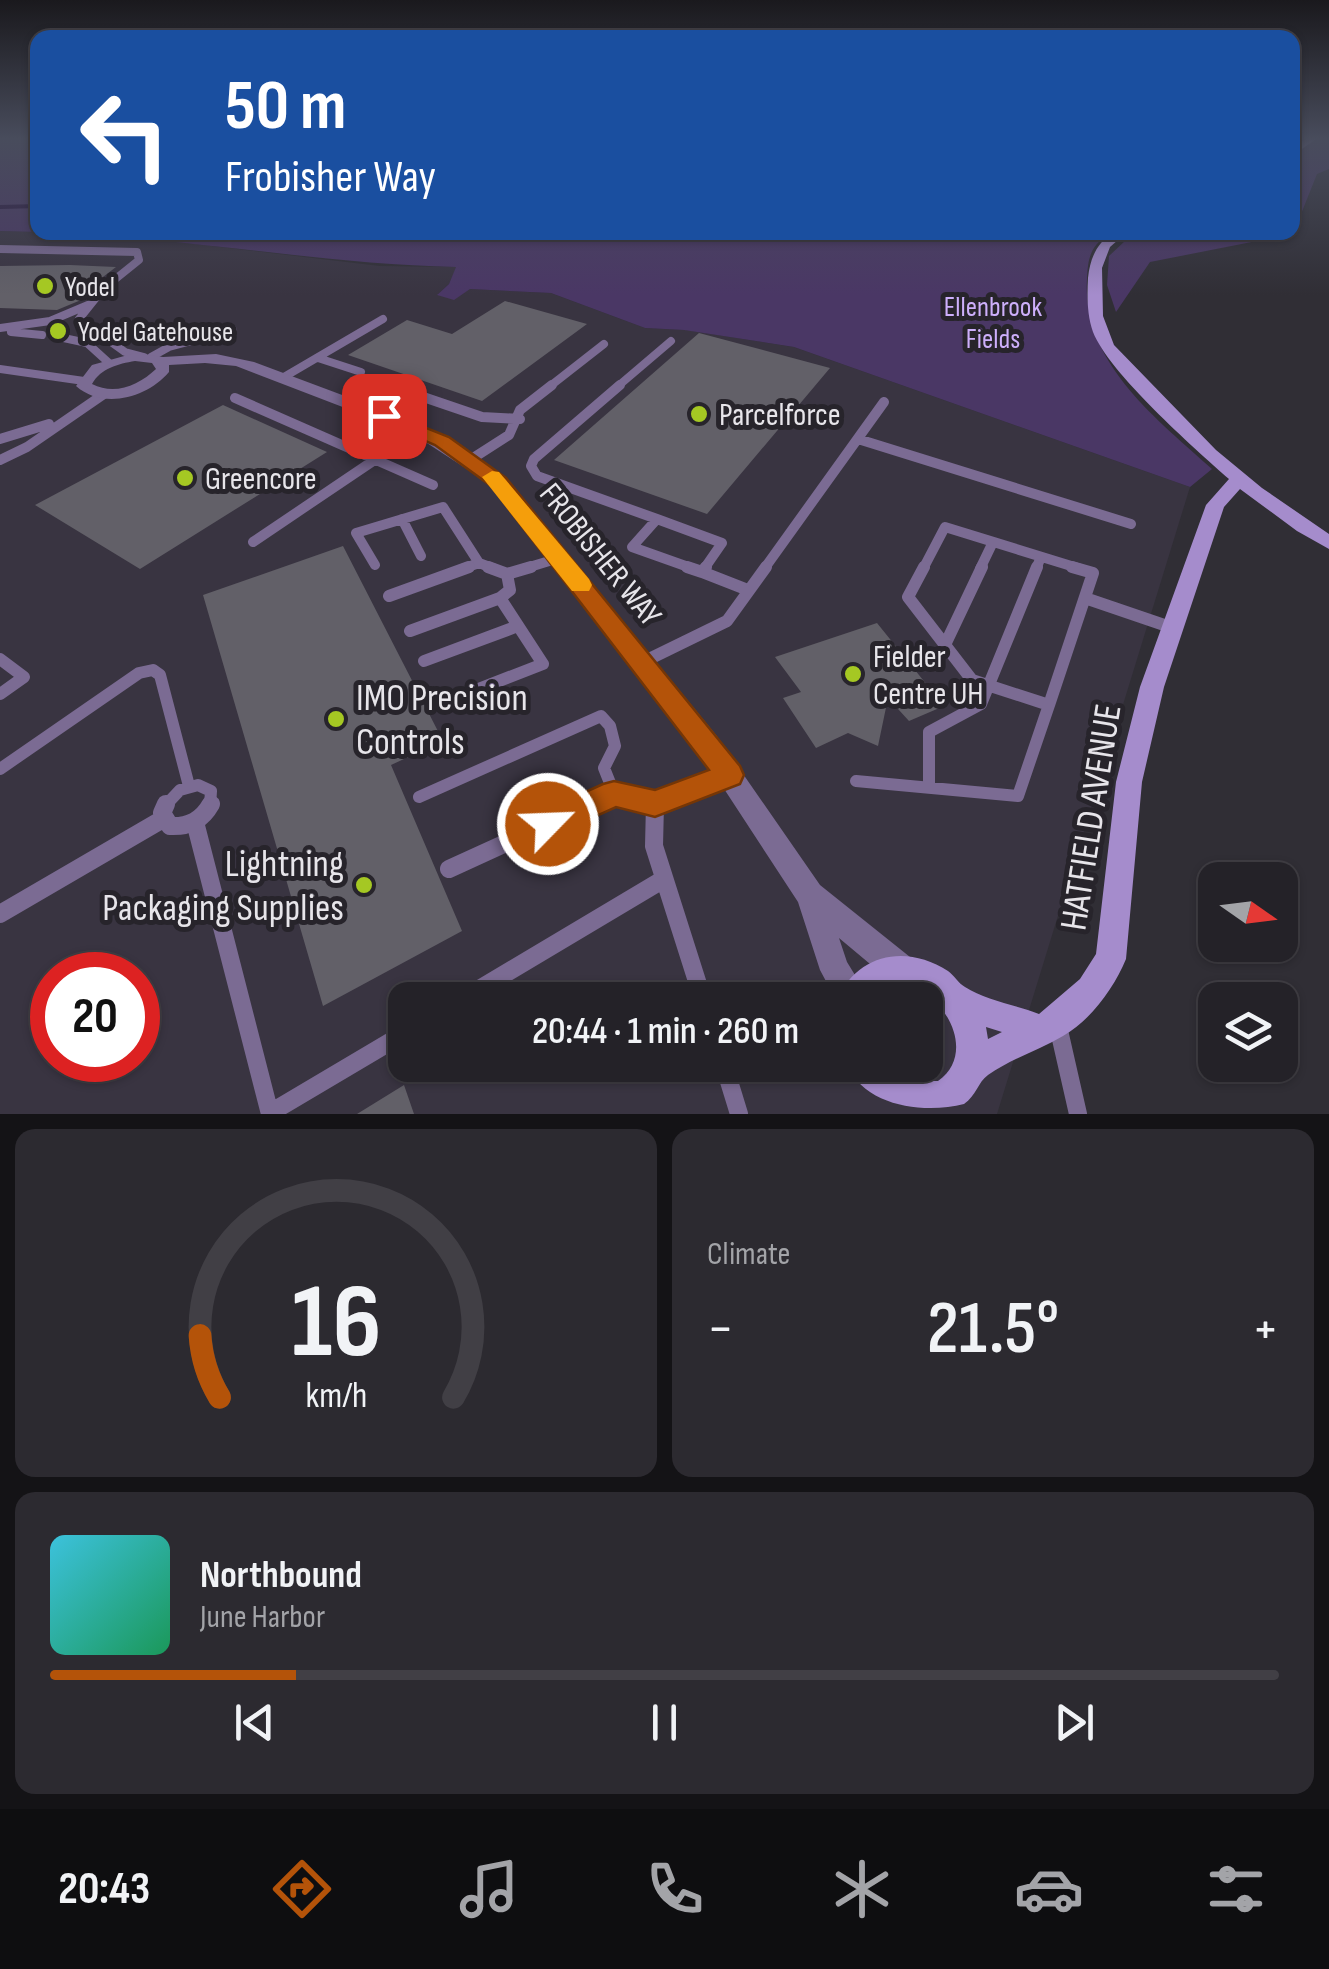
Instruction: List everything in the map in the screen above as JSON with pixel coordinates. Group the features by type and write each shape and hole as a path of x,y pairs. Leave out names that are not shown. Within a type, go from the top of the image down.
{"street":[{"path":"1110,240 1097,258 1093,301 1100,332 1126,370 1238,481 1329,543"},
{"path":"109,363 154,363 138,388 104,394 88,390 84,381 109,363"},
{"name":"FROBISHER WAY","path":"154,363 178,371 249,364 419,430 499,482 730,775 810,896 834,970 842,982"},
{"name":"HATFIELD AVENUE","path":"915,1107 952,1093 972,1065 1047,1026 1091,990 1111,959 1129,782 1152,688 1216,506 1238,481"},
{"name":"FROBISHER WAY","path":"810,896 899,968"},
{"path":"866,982 871,976 899,968 931,977 959,1001 1047,1026"},
{"path":"959,1001 974,1044 972,1065"},
{"path":"883,1082 915,1107"}],"lane":[{"path":"0,248 137,252 139,260 88,305 50,321 0,330"},
{"path":"88,305 80,319 126,352 154,363 170,346 194,344 233,330"},
{"path":"284,377 383,319"},
{"path":"0,330 42,336"},
{"path":"59,337 87,343 109,363"},
{"path":"671,340 534,459 532,466 537,476 722,543 702,572"},
{"path":"470,460 508,437 520,418 520,410 604,344"},
{"path":"318,358 361,372"},
{"path":"0,369 84,381"},
{"path":"391,386 482,417 520,418"},
{"path":"0,460 27,447 58,422 104,394"},
{"path":"234,398 433,485"},
{"path":"644,662 727,622 884,402"},
{"path":"0,439 58,422"},
{"path":"253,542 419,430"},
{"path":"858,439 1131,524"},
{"path":"375,565 356,533 443,507 478,563 507,574 559,558"},
{"path":"402,519 421,556"},
{"path":"656,519 632,547 748,590"},
{"path":"856,781 1018,796 1093,573 945,527 908,597 972,680 1048,705"},
{"path":"944,646 994,542"},
{"path":"929,788 929,732 980,704 991,686 1041,557"},
{"path":"389,596 478,563"},
{"path":"410,631 500,598 510,590 507,574"},
{"path":"445,702 543,664 500,598"},
{"path":"1085,598 1173,628"},
{"path":"424,661 518,626"},
{"path":"0,659 24,678 0,694"},
{"path":"0,769 139,673 153,670 160,675 189,786"},
{"path":"419,796 601,716 610,726 615,746 604,768 614,794"},
{"path":"449,869 614,794 655,804 730,775"},
{"path":"0,914 163,819 169,798 189,786 205,787 213,798 207,812 195,822 177,827 163,819"},
{"path":"655,804 654,846 697,982"},
{"path":"195,822 270,1114 388,1043"},
{"path":"491,982 664,880"},
{"path":"1047,1026 1078,1114"},
{"path":"730,1082 740,1114"}],"shaded area":[{"path":"0,231 30,232 30,240 161,240 380,266 457,267 449,284 438,294 470,289 551,293 645,328 686,330 794,347 1190,487 997,1114 0,1114"}],"green space":[{"path":"0,191 30,191 30,232 0,231"},
{"path":"1300,191 1310,191 1300,216"},
{"name":"Ellenbrook Fields","path":"154,240 1101,240 1090,256 1087,279 1089,309 1097,337 1110,363 1147,409 1212,469 1190,487 794,347 645,328 551,293 470,289 454,300 437,295 449,284 456,267 352,261"},
{"path":"1126,240 1262,240 1150,262 1116,312 1107,285 1109,256"}],"building":[{"name":"Yodel","path":"0,266 116,267 78,296 81,300 57,310 0,308"},
{"path":"505,301 587,324 482,401 348,355 407,320 452,334"},
{"name":"Parcelforce","path":"699,333 830,368 707,514 554,460"},
{"name":"Greencore","path":"223,405 327,452 140,569 35,505"},
{"path":"343,546 443,741 391,765 462,931 323,1006 203,595"},
{"name":"Fielder Centre UH","path":"877,623 944,706 909,721 888,698 878,746 848,733 816,748 783,698 801,692 775,657"},
{"path":"404,1085 414,1114 357,1114"}],"waterway":[{"path":"0,207 30,206"}],"slow traffic":[{"path":"492,477 580,585"}],"place":[{"name":"Yodel","path":"45,286"},
{"name":"Yodel Gatehouse","path":"58,331"},
{"name":"Parcelforce","path":"699,414"},
{"name":"Greencore","path":"185,478"},
{"name":"Fielder Centre UH","path":"853,674"},
{"name":"IMO Precision Controls","path":"336,719"},
{"name":"Lightning Packaging Supplies","path":"364,885"}],"route":[{"path":"384,416 442,441 499,482 730,775 655,804 614,794 548,824"}]}
